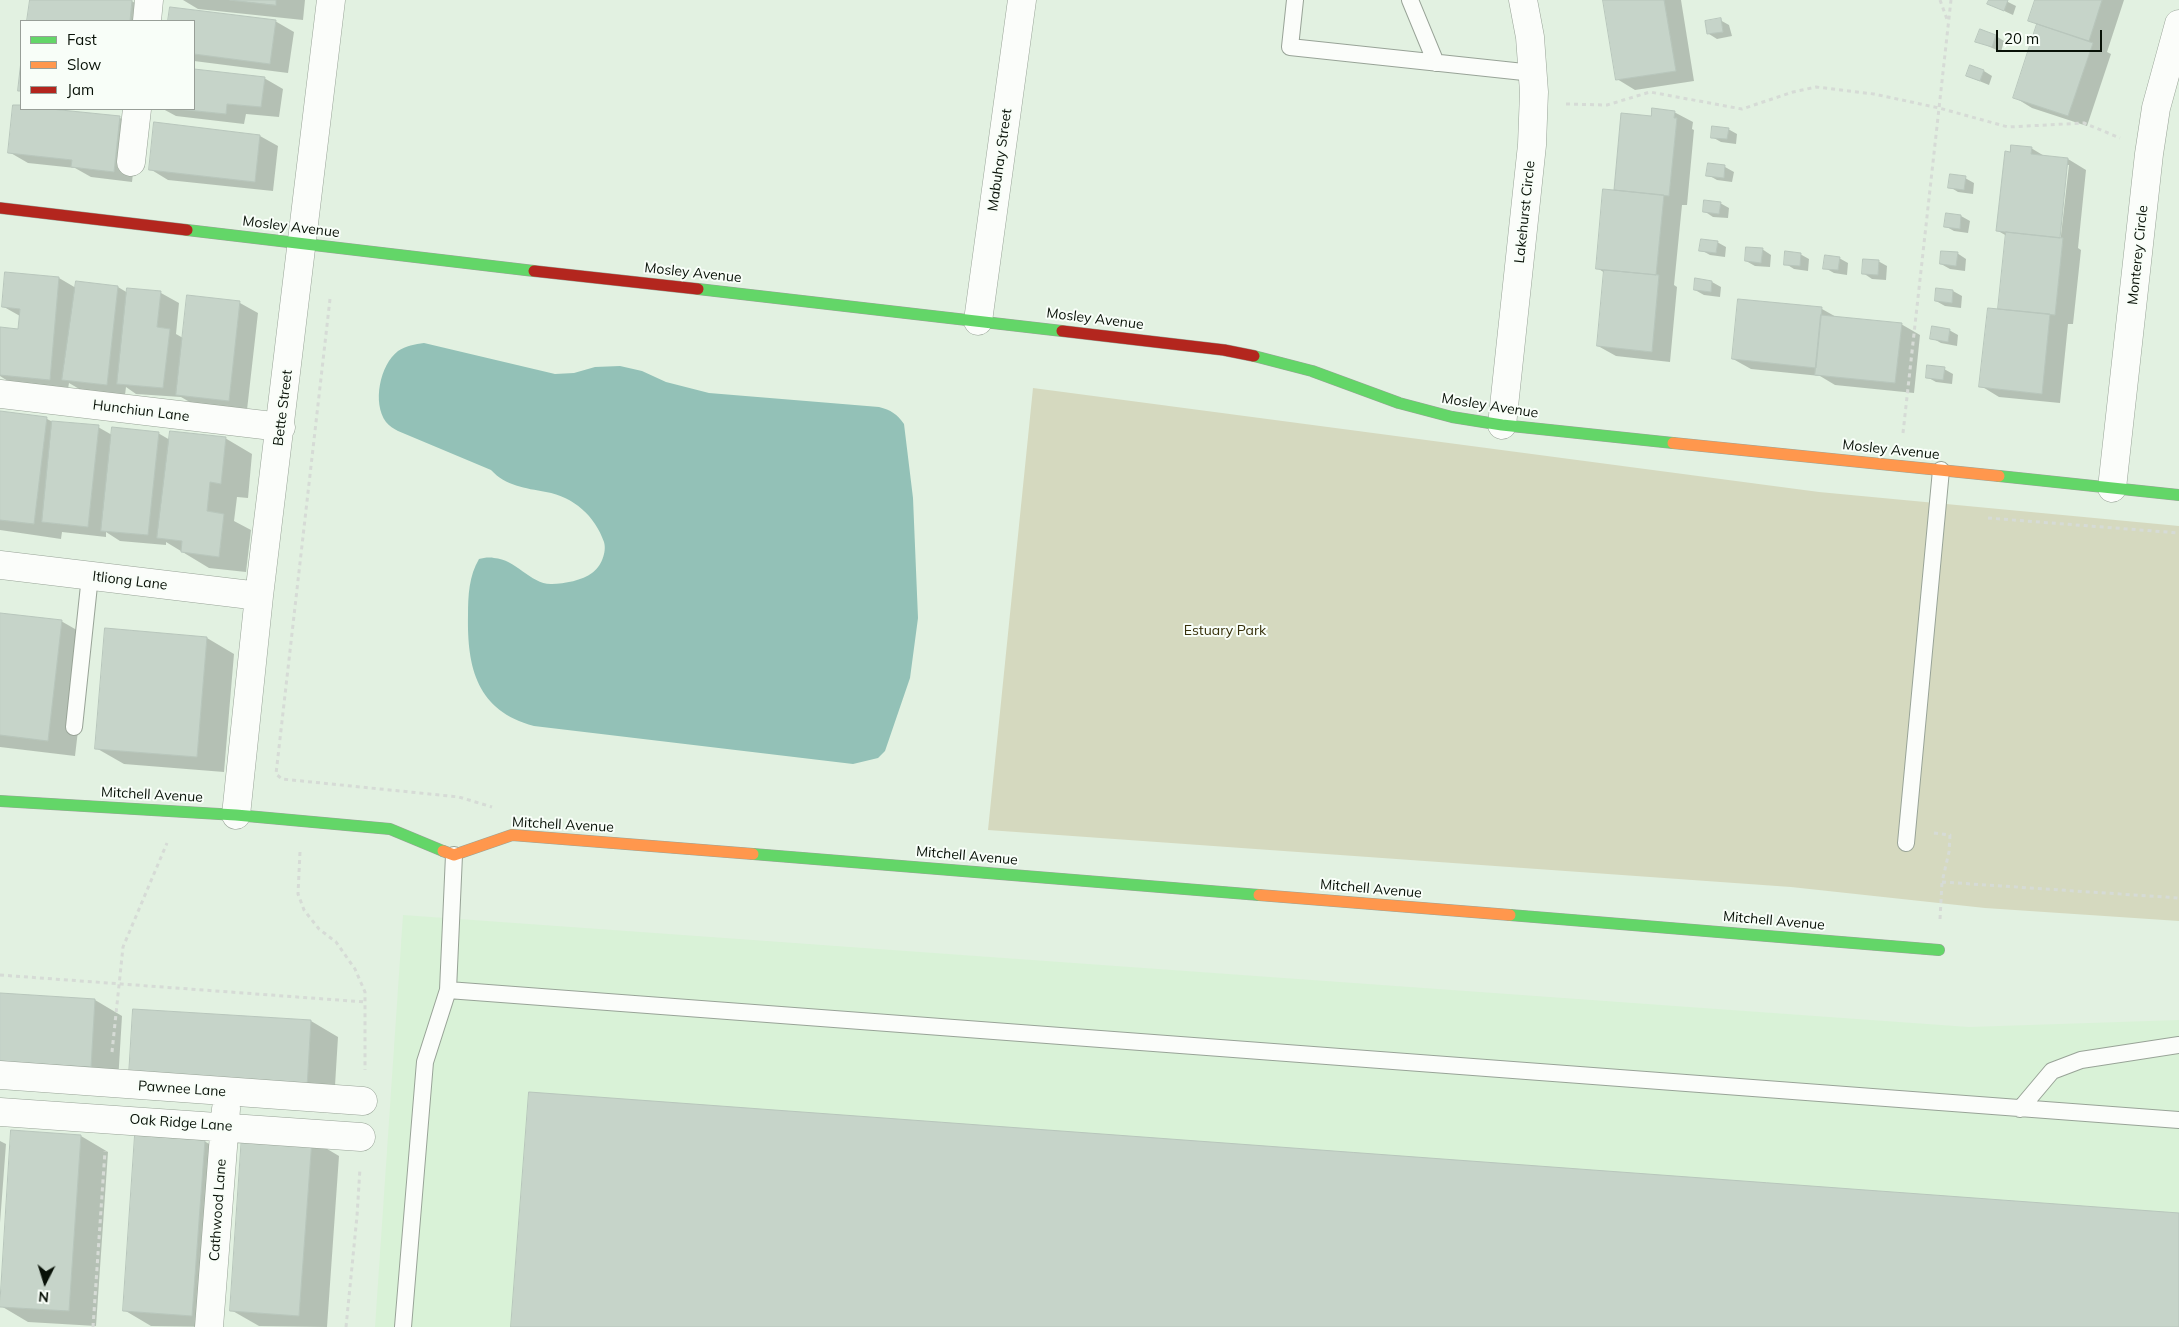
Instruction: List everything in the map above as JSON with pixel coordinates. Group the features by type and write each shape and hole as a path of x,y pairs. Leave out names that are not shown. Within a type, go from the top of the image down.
{"street":[{"path":"147,20 149,0"},
{"name":"Bette Street","path":"236,815 259,596 281,427 331,0"},
{"name":"Mabuhay Street","path":"978,321 1022,0"},
{"name":"Lakehurst Circle","path":"1502,425 1532,145 1533,73 1530,37 1523,0"},
{"name":"Monterey Circle","path":"2112,488 2149,154 2156,108 2179,24"},
{"path":"132,162 137,110"},
{"name":"Mosley Avenue","path":"0,208 1180,344 1272,360 1312,371 1399,403 1452,417 1502,425 2179,494"},
{"name":"Hunchiun Lane","path":"0,394 281,427"},
{"name":"Itliong Lane","path":"0,566 259,596"},
{"name":"Mitchell Avenue","path":"0,801 236,815 390,829 454,855 512,835 1939,950"},
{"path":"1,1119 2,1076"},
{"name":"Pawnee Lane","path":"2,1076 363,1101"},
{"name":"Cathwood Lane","path":"209,1327 227,1093"},
{"name":"Oak Ridge Lane","path":"1,1119 107,1118 361,1137"}],"lane":[{"path":"1295,0 1290,47 1533,73"},
{"path":"1410,0 1436,63"},
{"path":"1906,843 1941,470"},
{"path":"74,727 90,576"},
{"path":"402,1327 425,1062 448,990 454,855"},
{"path":"448,990 2179,1120"},
{"path":"2020,1109 2052,1071 2081,1060 2179,1045"}],"path":[{"path":"1940,0 1949,22"},
{"path":"1900,466 1951,0"},
{"path":"1533,103 1606,105 1650,92 1742,109 1793,92 1816,87 1874,94 1939,108 2008,127 2084,123 2121,138 2149,154"},
{"path":"331,290 276,774 282,779 459,797 500,809"},
{"path":"1988,518 2179,533"},
{"path":"109,1084 124,947 180,812"},
{"path":"1950,835 1942,882 2179,898"},
{"path":"1931,914 1941,915"},
{"path":"0,975 366,1002"},
{"path":"93,1327 107,1118"}],"shaded area":[{"path":"403,915 1969,1027 2179,1020 2179,1327 375,1327"}],"green space":[{"name":"Estuary Park","path":"1033,388 1819,492 2179,526 2179,921 1985,908 1791,887 988,830"}],"water":[{"path":"424,343 555,374 574,373 595,367 620,366 642,371 666,382 709,393 879,407 896,415 904,424 913,498 918,618 910,678 885,751 878,758 853,764 534,726 515,719 500,710 479,685 470,653 468,634 469,593 473,572 479,559 502,559 544,583 562,583 584,578 595,570 601,563 605,546 600,533 589,516 566,498 509,483 491,470 398,431 387,423 379,405 379,395 380,385 387,365 398,351"}],"building":[{"path":"30,0 132,0 130,20 27,20"},
{"path":"230,0 276,0 276,5"},
{"path":"1603,0 1664,0 1676,71 1616,80"},
{"path":"1989,0 2008,0 2004,11 1987,4"},
{"path":"2035,0 2102,0 2089,41 2028,21"},
{"path":"170,7 276,20 270,64 195,54 195,20 168,20"},
{"path":"1721,18 1723,32 1707,34 1705,21"},
{"path":"2037,24 2093,43 2068,116 2013,98"},
{"path":"1980,29 1996,35 1992,47 1975,42"},
{"path":"1970,65 1984,70 1980,81 1966,76"},
{"path":"195,69 265,77 261,107 227,104 226,114 187,110 195,110"},
{"path":"20,71 20,91 18,91"},
{"path":"13,105 20,105 20,110 61,110 120,116 114,172 71,167 72,160 8,153"},
{"path":"1652,108 1675,111 1674,118 1677,118 1669,196 1614,190 1621,113 1651,116"},
{"path":"154,122 260,135 255,182 149,170"},
{"path":"1712,126 1729,128 1727,139 1711,138"},
{"path":"2011,145 2032,147 2031,154 2068,158 2060,238 1996,231 2005,151 2010,152"},
{"path":"1708,163 1725,165 1724,178 1706,176"},
{"path":"1950,174 1966,176 1964,190 1948,188"},
{"path":"1603,189 1664,195 1656,275 1596,269"},
{"path":"1704,200 1721,202 1719,214 1703,212"},
{"path":"1946,213 1961,215 1960,229 1944,227"},
{"path":"2006,232 2063,238 2055,315 1998,309"},
{"path":"1701,239 1718,241 1716,253 1699,251"},
{"path":"1746,247 1763,248 1761,263 1745,261"},
{"path":"1785,251 1801,253 1800,266 1784,265"},
{"path":"1941,251 1958,252 1956,266 1940,264"},
{"path":"1825,255 1840,257 1838,270 1823,269"},
{"path":"1863,259 1879,260 1878,275 1862,274"},
{"path":"1604,270 1659,275 1652,352 1597,346"},
{"path":"5,272 59,277 50,380 0,375 0,327 18,329 20,309 2,307"},
{"path":"1695,278 1712,281 1711,292 1694,290"},
{"path":"76,281 118,286 107,385 62,380"},
{"path":"127,288 161,291 157,327 170,329 163,388 117,384"},
{"path":"1936,288 1953,290 1952,303 1935,301"},
{"path":"187,295 240,301 229,401 176,395"},
{"path":"1738,299 1822,307 1816,368 1732,359"},
{"path":"1988,308 2050,314 2042,394 1979,387"},
{"path":"1821,315 1902,323 1895,383 1815,375"},
{"path":"1932,326 1950,329 1948,342 1930,339"},
{"path":"1927,365 1945,367 1943,380 1926,378"},
{"path":"0,411 47,417 34,524 0,520"},
{"path":"52,421 99,425 88,527 42,522"},
{"path":"112,427 159,432 148,535 101,531"},
{"path":"170,431 226,437 221,484 210,482 207,511 224,514 219,557 181,552 182,541 157,538"},
{"path":"0,613 62,620 48,741 0,735"},
{"path":"105,628 207,637 197,757 95,749"},
{"path":"0,993 95,999 91,1067 0,1062"},
{"path":"133,1009 311,1020 307,1087 129,1075"},
{"path":"529,1092 2179,1213 2179,1327 511,1327"},
{"path":"11,1130 81,1135 69,1311 0,1307"},
{"path":"135,1135 205,1140 192,1316 123,1311"},
{"path":"242,1135 312,1139 299,1316 230,1311"}],"traffic: fast":[{"path":"187,230 534,271"},
{"path":"698,289 1062,331"},
{"path":"1254,356 1312,371 1399,403 1452,417 1502,425 1673,443"},
{"path":"1999,476 2179,495"},
{"path":"0,801 236,815 390,829 443,851"},
{"path":"753,854 1259,895"},
{"path":"1510,915 1939,950"}],"traffic: slow":[{"path":"1673,443 1999,476"},
{"path":"443,851 454,855 512,835 753,854"},
{"path":"1259,895 1510,915"}],"traffic: jam":[{"path":"0,208 187,230"},
{"path":"534,271 698,289"},
{"path":"1062,331 1224,350 1254,356"}]}
